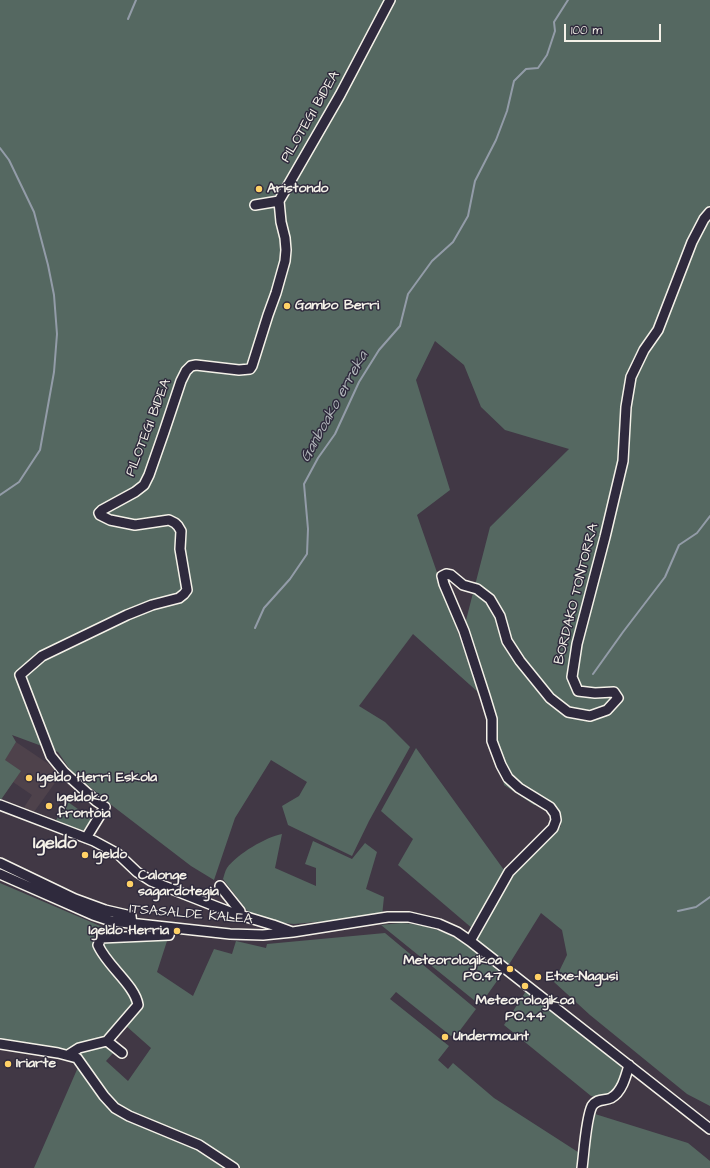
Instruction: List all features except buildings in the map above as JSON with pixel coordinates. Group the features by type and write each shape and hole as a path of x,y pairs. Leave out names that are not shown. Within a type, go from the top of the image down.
{"street":[{"name":"PILOTEGI BIDEA","path":"86,838 105,806 96,802 64,772 51,756 20,676 42,656 127,615 152,605 179,598 184,594 186,590 186,577 180,549 180,531 175,523 169,520 135,525 110,520 99,513 144,485 150,475 181,381 186,371 191,366 196,365 239,370 250,369 252,366 268,314 276,294 285,261 285,238 279,201 340,95 390,0"},
{"path":"255,205 279,201"},
{"name":"BORDAKO TONTORRA","path":"470,941 508,872 553,828 556,820 555,814 550,807 519,788 508,778 501,765 492,741 492,719 485,696 464,631 442,576 446,574 451,575 463,585 477,589 490,599 500,616 507,641 520,661 550,698 568,712 590,716 607,710 618,698 614,692 595,693 578,691 572,677 577,644 623,462 626,407 631,377 644,350 658,330 692,242 704,219 710,212"},
{"path":"0,805 73,832 118,854 137,872 151,881 240,916 293,932"},
{"path":"0,863 75,899 105,910 131,916 132,924"},
{"name":"ITSASALDE KALEA","path":"0,874 93,915 111,921 132,924 249,935 293,932 388,917 409,917 439,924 457,932 470,941 710,1129"},
{"path":"220,886 240,911 240,916"},
{"path":"249,935 254,928 254,920"},
{"path":"68,1055 79,1048 107,1041 138,1005 134,993 101,952 98,945 101,938 169,934 171,928"},
{"path":"107,1041 122,1053"},
{"path":"0,1044 68,1055 77,1058 104,1096 115,1108 129,1116 199,1145 234,1168"},
{"path":"582,1168 589,1119 593,1105 596,1102 607,1100 616,1094 626,1076 629,1065"}],"shaded area":[{"name":"Igeldo Herri Eskola","path":"16,742 62,773 34,812 23,809 32,795 13,782 0,801 0,767"}],"green space":[{"path":"0,0 710,0 710,1106 687,1094 590,1015 554,982 567,955 562,930 541,913 508,966 477,942 481,926 511,875 561,826 558,807 534,805 504,785 494,719 464,628 490,527 569,449 505,430 481,407 464,365 435,341 416,380 450,490 417,515 479,693 413,634 359,706 385,722 410,747 369,821 352,856 288,825 282,806 299,796 307,782 271,760 235,818 214,880 191,866 114,807 71,771 58,752 12,735 16,742 5,760 21,771 0,801"},
{"path":"416,748 504,870 473,929 398,865 413,839 381,811"},
{"path":"68,802 92,819 82,832 56,820"},
{"path":"282,834 275,868 316,886 316,868 305,864 313,841 352,859 365,843 377,852 366,889 384,897 382,916 294,924 276,922 249,913 223,879 227,868 238,857 252,847"},
{"path":"0,883 105,928 167,941 157,972 193,996 214,949 232,954 236,941 266,948 267,944 385,933 476,1009 458,1033 451,1036 396,992 390,999 449,1046 438,1060 448,1069 453,1063 494,1098 581,1154 579,1168 34,1168 79,1065 47,1048 0,1041","holes":["125,1025 151,1048 128,1081 106,1061 114,1052 106,1044"]},
{"path":"401,923 432,928 454,937 502,974 480,1005 381,925"},
{"path":"526,991 621,1063 621,1077 611,1092 598,1096 591,1096 504,1025"},
{"path":"595,1114 688,1143 710,1161 710,1168 586,1168"}],"waterway":[{"path":"128,19 136,0"},
{"name":"Ganboako erreka","path":"255,628 264,608 290,579 307,554 308,529 304,484 318,458 335,434 359,382 379,350 400,326 408,294 432,261 453,242 468,216 475,181 496,140 507,111 514,81 526,69 538,68 547,55 555,31 554,22 568,0"},
{"path":"0,148 9,160 34,212 54,295 57,334 54,372 40,450 19,482 0,495"},
{"path":"593,674 665,577 679,545 697,533 710,516"},
{"path":"678,911 696,907 710,897"}],"place":[{"name":"Aristondo","path":"259,189"},
{"name":"Gambo Berri","path":"287,306"},
{"name":"Igeldo Herri Eskola","path":"29,778"},
{"name":"Igeldoko frontoia","path":"49,806"},
{"name":"Igeldo","path":"85,855"},
{"name":"Calonge sagardotegia","path":"130,884"},
{"name":"Igeldo Herria","path":"177,931"},
{"name":"Meteorologikoa PO.47","path":"510,969"},
{"name":"Etxe-Nagusi","path":"538,977"},
{"name":"Meteorologikoa PO.44","path":"525,986"},
{"name":"Undermount","path":"445,1037"},
{"name":"Iriarte","path":"8,1064"}],"district":[{"name":"Igeldo","path":"55,844"}]}
